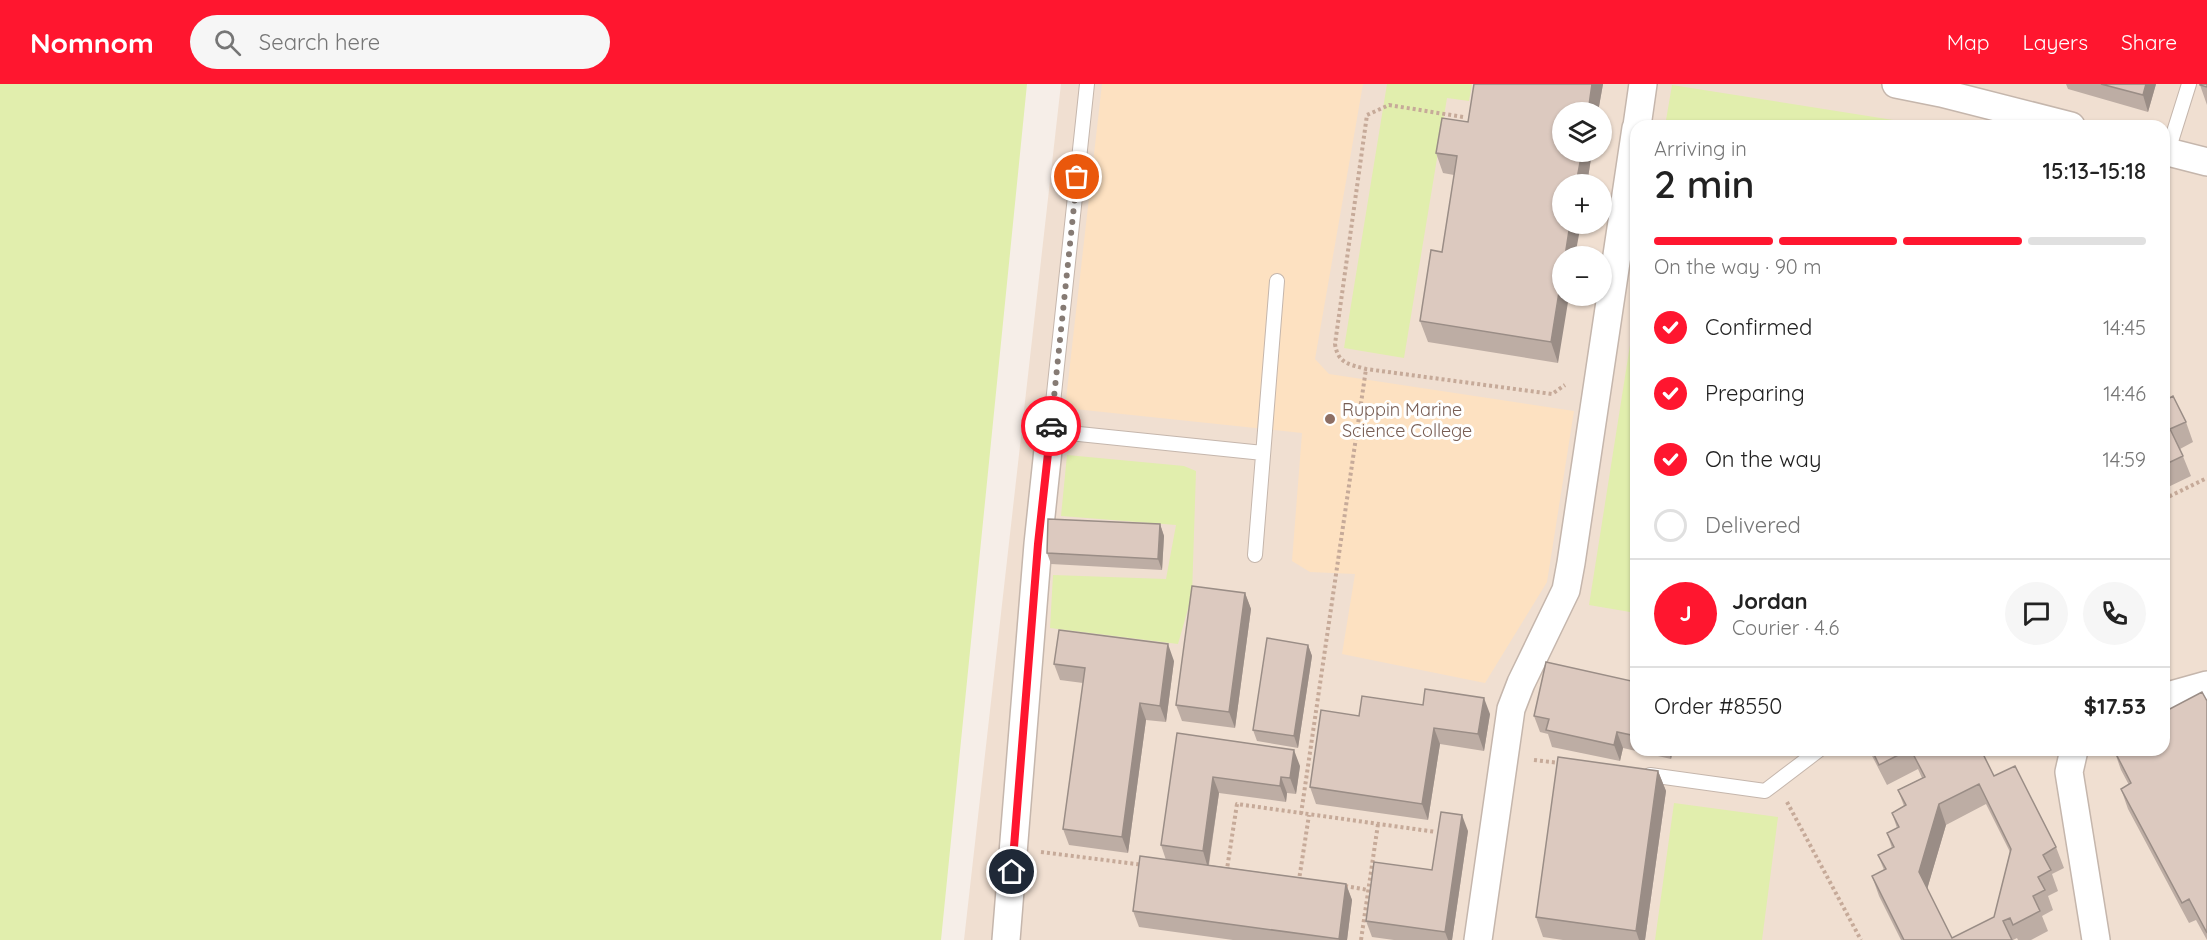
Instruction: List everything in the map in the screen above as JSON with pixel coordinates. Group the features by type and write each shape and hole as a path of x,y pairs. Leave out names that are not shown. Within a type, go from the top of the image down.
{"street":[{"path":"1638,120 1643,84"},
{"path":"1896,84 2047,120"},
{"path":"2170,152 2207,162"},
{"path":"1478,940 1511,709 1521,683 1566,590 1630,173"},
{"path":"1006,940 1037,556 1050,431"},
{"path":"2170,695 2207,685"},
{"path":"2073,756 2069,772 2096,940"}],"lane":[{"path":"1087,84 1050,431 1263,453"},
{"path":"2170,139 2189,84"},
{"path":"1255,555 1277,281"},
{"path":"1650,774 1765,791 1811,756"}],"path":[{"path":"1463,117 1389,105 1367,115 1335,344 1337,354 1346,364 1366,369 1552,394 1565,386 1567,375"},
{"path":"1301,814 1366,369"},
{"path":"2170,496 2207,478"},
{"path":"1504,757 1571,765"},
{"path":"1777,783 1861,940"},
{"path":"1219,875 1227,869 1237,804 1436,832"},
{"path":"1289,878 1299,880 1309,815"},
{"path":"1361,940 1378,824"},
{"path":"1014,849 1150,866"},
{"path":"1227,869 1237,871"},
{"path":"1334,885 1368,890"}],"shaded area":[{"name":"Ruppin Marine Science College","path":"1061,84 2207,84 2207,940 964,940"}],"green space":[{"path":"0,84 1027,84 941,940 0,940"},
{"path":"1387,84 1472,84 1469,101 1447,98 1404,358 1344,348"},
{"path":"1672,85 1893,120 1666,120"},
{"path":"1630,345 1630,612 1589,605"},
{"path":"1067,455 1184,466 1196,471 1192,595 1178,644 1050,628 1053,575 1166,579 1176,525 1061,516"},
{"path":"1674,803 1778,817 1762,940 1655,940"}],"sand":[{"path":"1102,84 1363,84 1315,359 1329,374 1574,411 1547,582 1485,683 1342,654 1355,574 1310,572 1292,561 1302,433 1065,408"}],"building":[{"path":"1474,84 1592,84 1589,102 1552,102 1552,162 1580,162 1578,174 1552,174 1552,234 1568,234 1567,246 1552,246 1552,306 1557,306 1551,342 1420,321 1431,250 1442,252 1457,156 1436,153 1442,118 1468,122"},
{"path":"2101,84 2146,84 2143,95"},
{"path":"2173,396 2186,422 2170,429 2170,398"},
{"path":"2170,429 2183,456 2170,462"},
{"path":"1048,519 1160,524 1158,559 1047,553"},
{"path":"1192,586 1245,593 1229,712 1176,705"},
{"path":"1059,630 1168,644 1160,706 1140,703 1122,837 1063,829 1085,668 1054,664"},
{"path":"1267,638 1308,645 1294,736 1253,730"},
{"path":"1546,662 1630,681 1630,735 1617,732 1614,745 1546,730 1549,719 1534,716"},
{"path":"1425,689 1484,698 1478,734 1434,728 1422,804 1310,787 1321,710 1359,716 1362,696 1423,705"},
{"path":"2202,692 2207,701 2207,933 2189,899 2182,903 2121,789 2131,783 2117,756 2170,756 2170,709"},
{"path":"1177,733 1294,750 1290,778 1281,777 1280,786 1213,777 1203,851 1161,845"},
{"path":"1875,756 1896,756 1879,765"},
{"path":"1914,756 1984,756 1994,776 2015,766 2056,847 2043,855 2051,870 2038,877 2045,890 2033,896 2040,911 2013,925 2010,918 2003,921 2012,940 1904,940 1872,876 1886,869 1878,855 1894,847 1887,833 1899,827 1892,813 1906,805 1898,790 1925,777","holes":["1979,784 2011,849 1994,917 1952,938 1919,872 1939,804"]},
{"path":"1558,757 1658,771 1636,931 1536,917"},
{"path":"1441,812 1462,815 1445,932 1366,921 1374,862 1432,870"},
{"path":"1140,856 1346,884 1339,939 1133,911"}],"way so far":[{"path":"1051,426 1077,177"}],"place":[{"name":"Ruppin Marine Science College","path":"1330,419"}],"route":[{"path":"1012,872 1038,544 1051,426"}]}
